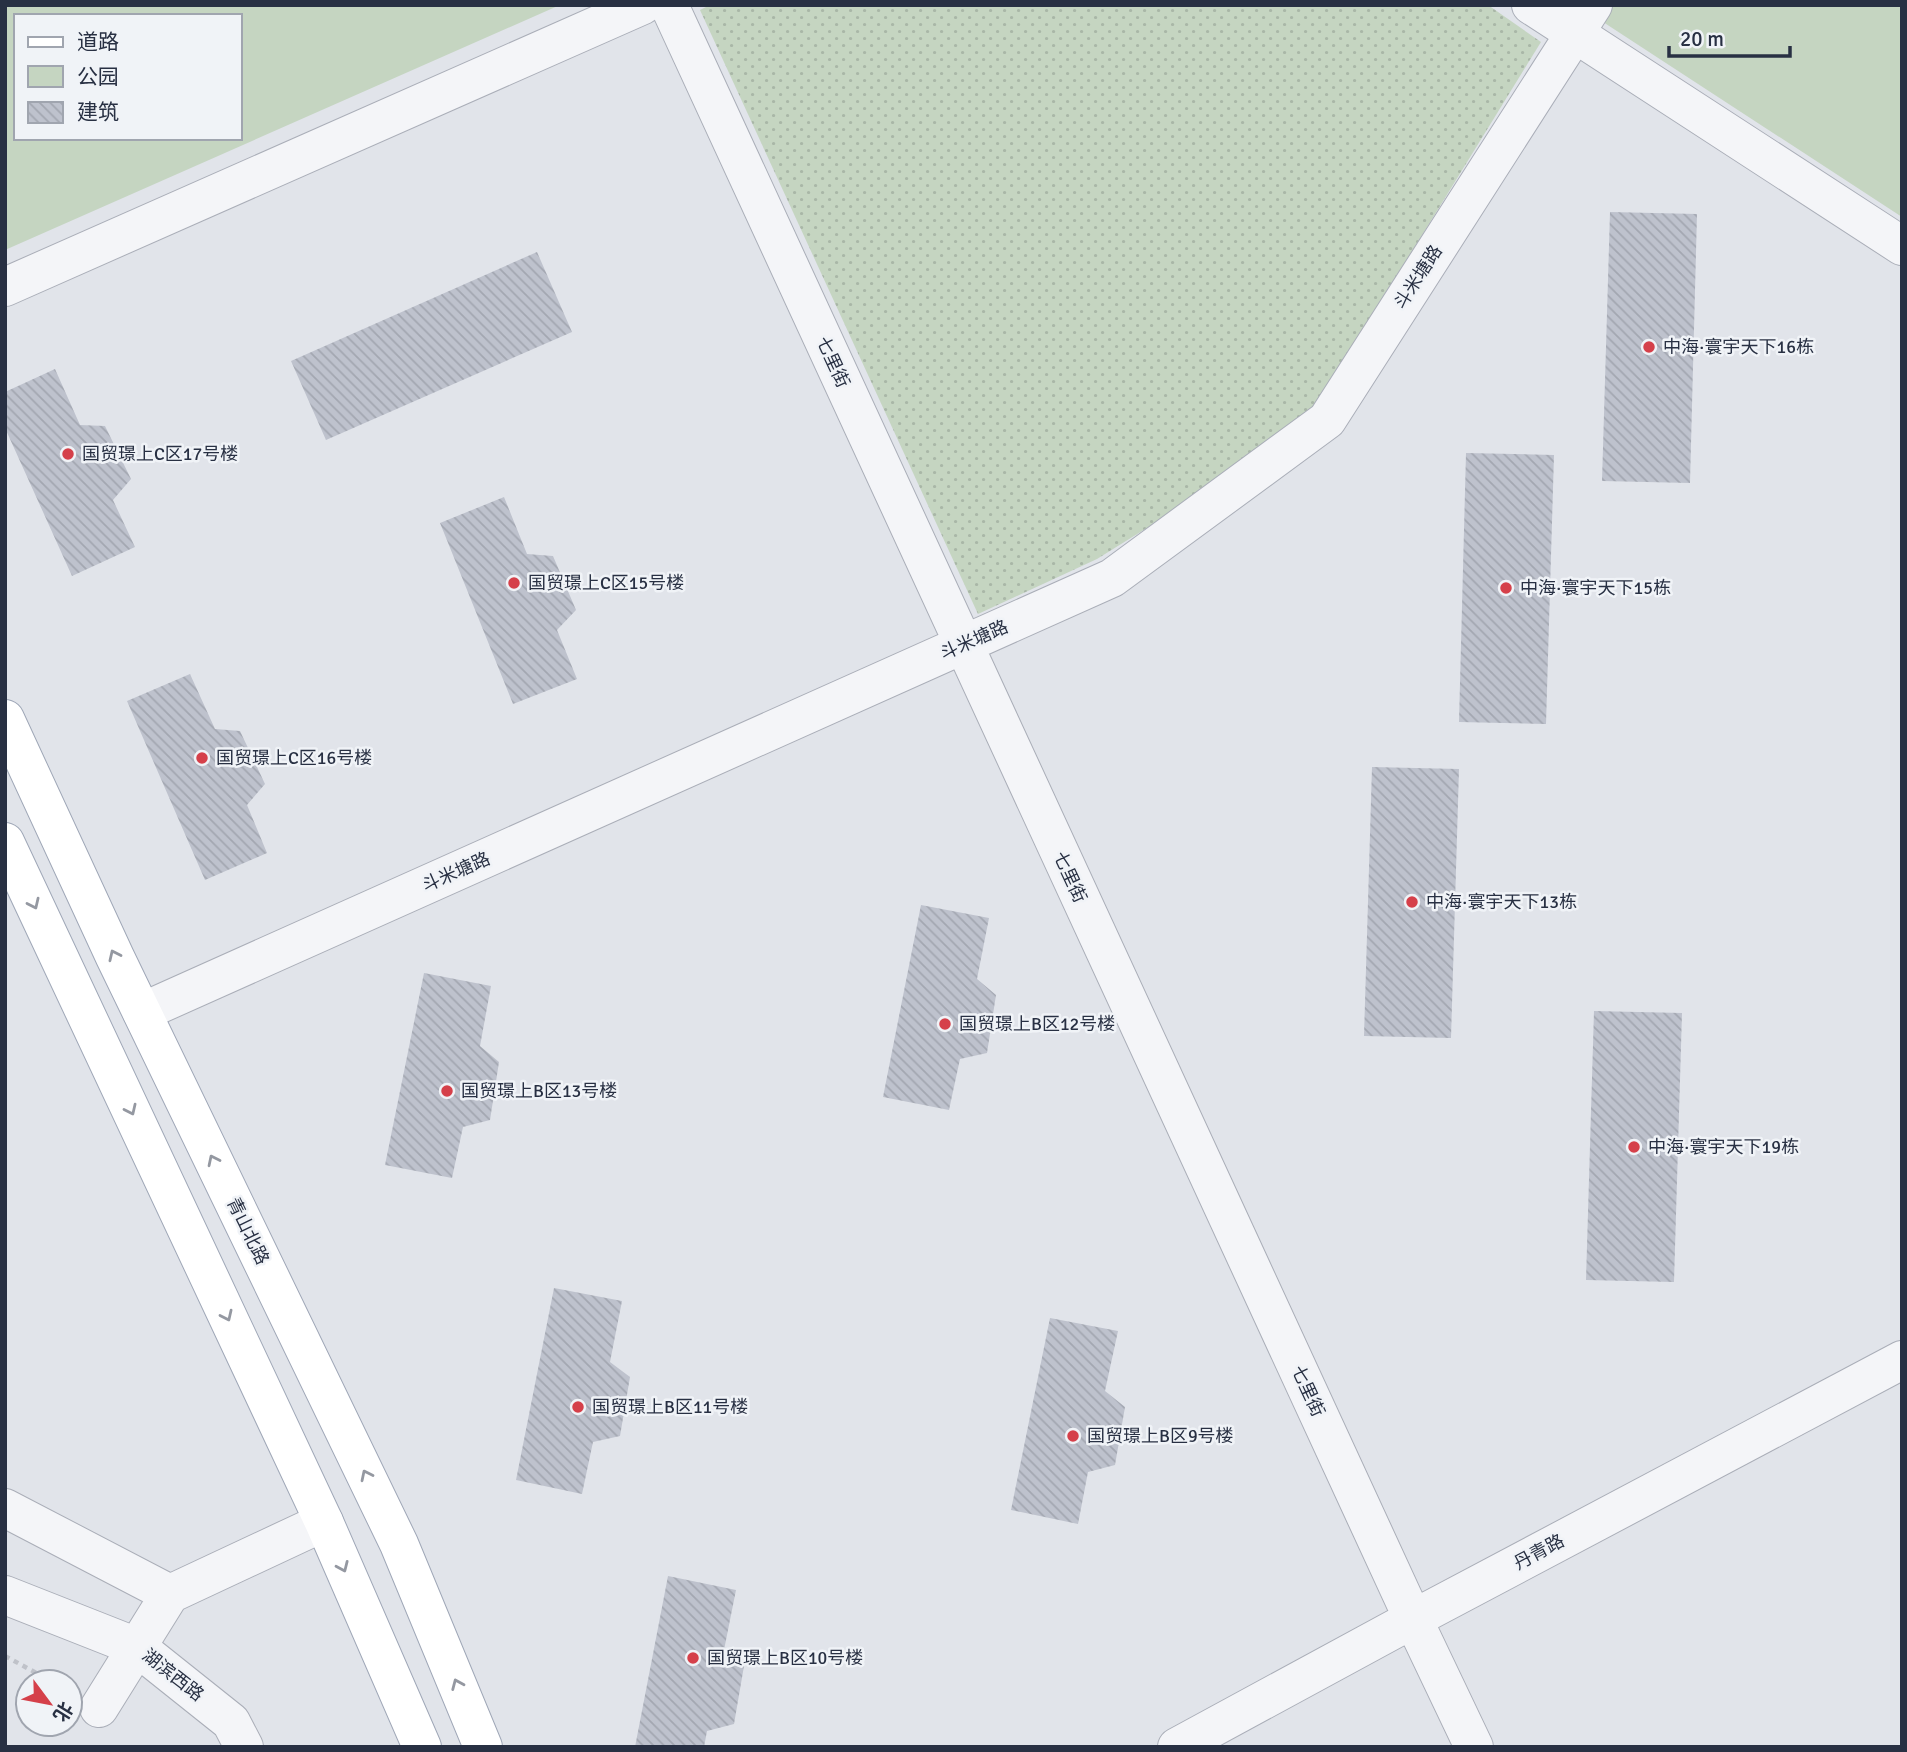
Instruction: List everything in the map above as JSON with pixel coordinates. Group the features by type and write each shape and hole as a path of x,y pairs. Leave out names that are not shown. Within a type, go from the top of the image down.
{"main road":[{"name":"青山北路","path":"5,719 142,1012 399,1544 483,1747"},
{"path":"5,842 324,1522 422,1747"}],"street":[{"path":"5,287 643,5"},
{"name":"七里街","path":"669,5 1474,1747"},
{"path":"1531,5 1584,20 1902,246"},
{"name":"斗米塘路","path":"142,1012 1112,578 1327,420 1584,20"},
{"name":"丹青路","path":"1177,1747 1902,1360"},
{"path":"5,1508 170,1594"},
{"path":"99,1708 170,1594 324,1522"},
{"name":"湖滨西路","path":"5,1595 137,1647 231,1722 244,1747"}],"path":[{"path":"5,1656 27,1668"}],"green space":[{"path":"5,5 560,5 5,250"},
{"path":"710,5 1488,5 1541,42 1320,401 1179,508 1097,559 978,614 700,10"},
{"path":"1577,5 1902,5 1902,217"}],"building":[{"name":"中海·寰宇天下16栋","path":"1610,212 1697,214 1690,483 1602,481"},
{"path":"537,252 572,332 326,440 291,361"},
{"name":"国贸璟上C区17号楼","path":"55,369 80,425 105,426 131,479 113,500 135,547 72,576 5,428 5,392"},
{"name":"中海·寰宇天下15栋","path":"1466,453 1554,455 1546,724 1459,722"},
{"name":"国贸璟上C区15号楼","path":"504,497 527,554 553,556 576,610 557,630 577,679 513,704 440,523"},
{"name":"国贸璟上C区16号楼","path":"190,674 215,729 240,731 265,784 247,805 267,853 205,880 127,701"},
{"name":"中海·寰宇天下13栋","path":"1372,767 1459,769 1451,1038 1364,1036"},
{"name":"国贸璟上B区12号楼","path":"921,905 989,918 977,979 996,995 987,1053 960,1059 949,1110 883,1097"},
{"name":"国贸璟上B区13号楼","path":"424,973 491,986 480,1046 499,1062 490,1120 463,1127 452,1178 385,1165"},
{"name":"中海·寰宇天下19栋","path":"1594,1011 1682,1013 1674,1282 1586,1280"},
{"name":"国贸璟上B区11号楼","path":"554,1288 622,1301 610,1362 630,1377 620,1436 593,1442 582,1494 516,1480"},
{"name":"国贸璟上B区9号楼","path":"1050,1318 1118,1331 1105,1391 1125,1407 1115,1465 1088,1472 1078,1524 1011,1510"},
{"name":"国贸璟上B区10号楼","path":"668,1576 736,1590 724,1650 744,1666 734,1724 707,1731 704,1747 635,1747"}],"place":[{"name":"中海·寰宇天下16栋","path":"1649,347"},
{"name":"国贸璟上C区17号楼","path":"68,454"},
{"name":"国贸璟上C区15号楼","path":"514,583"},
{"name":"中海·寰宇天下15栋","path":"1506,588"},
{"name":"国贸璟上C区16号楼","path":"202,758"},
{"name":"中海·寰宇天下13栋","path":"1412,902"},
{"name":"国贸璟上B区12号楼","path":"945,1024"},
{"name":"国贸璟上B区13号楼","path":"447,1091"},
{"name":"中海·寰宇天下19栋","path":"1634,1147"},
{"name":"国贸璟上B区11号楼","path":"578,1407"},
{"name":"国贸璟上B区9号楼","path":"1073,1436"},
{"name":"国贸璟上B区10号楼","path":"693,1658"}]}
